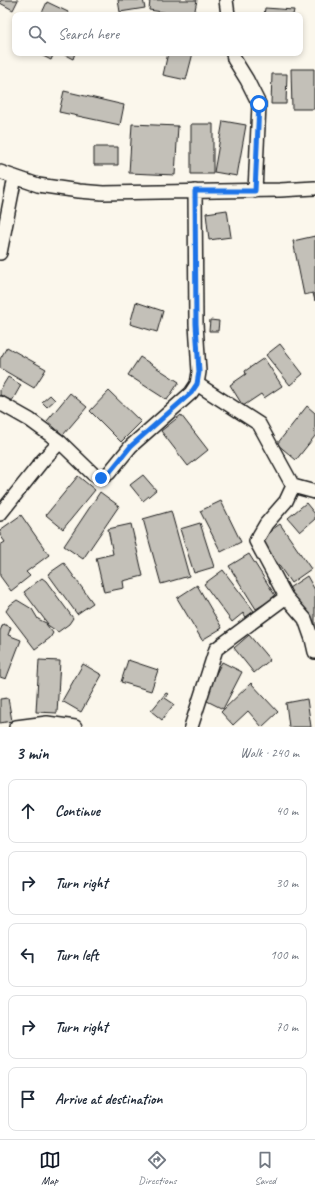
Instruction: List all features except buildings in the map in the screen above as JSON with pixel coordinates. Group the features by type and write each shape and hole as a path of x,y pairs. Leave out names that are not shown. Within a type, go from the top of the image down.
{"street":[{"path":"226,0 228,12"},
{"path":"234,56 259,104 255,191"},
{"path":"0,172 38,185 103,193 255,191 315,188"},
{"path":"0,253 15,177"},
{"path":"0,403 30,420 60,442 93,474 101,478 109,473 131,446 191,393 197,384 199,372 196,324 195,191"},
{"path":"197,384 259,424 293,486 315,492"},
{"path":"0,514 43,460 60,442"},
{"path":"293,486 286,501 266,524 256,541 286,597 304,619 312,639 315,652"},
{"path":"191,727 216,649 286,597"},
{"path":"16,727 47,723 75,727"}],"route":[{"path":"101,478 109,473 131,446 191,393 197,384 199,372 196,324 195,191 255,191 259,104"}]}
